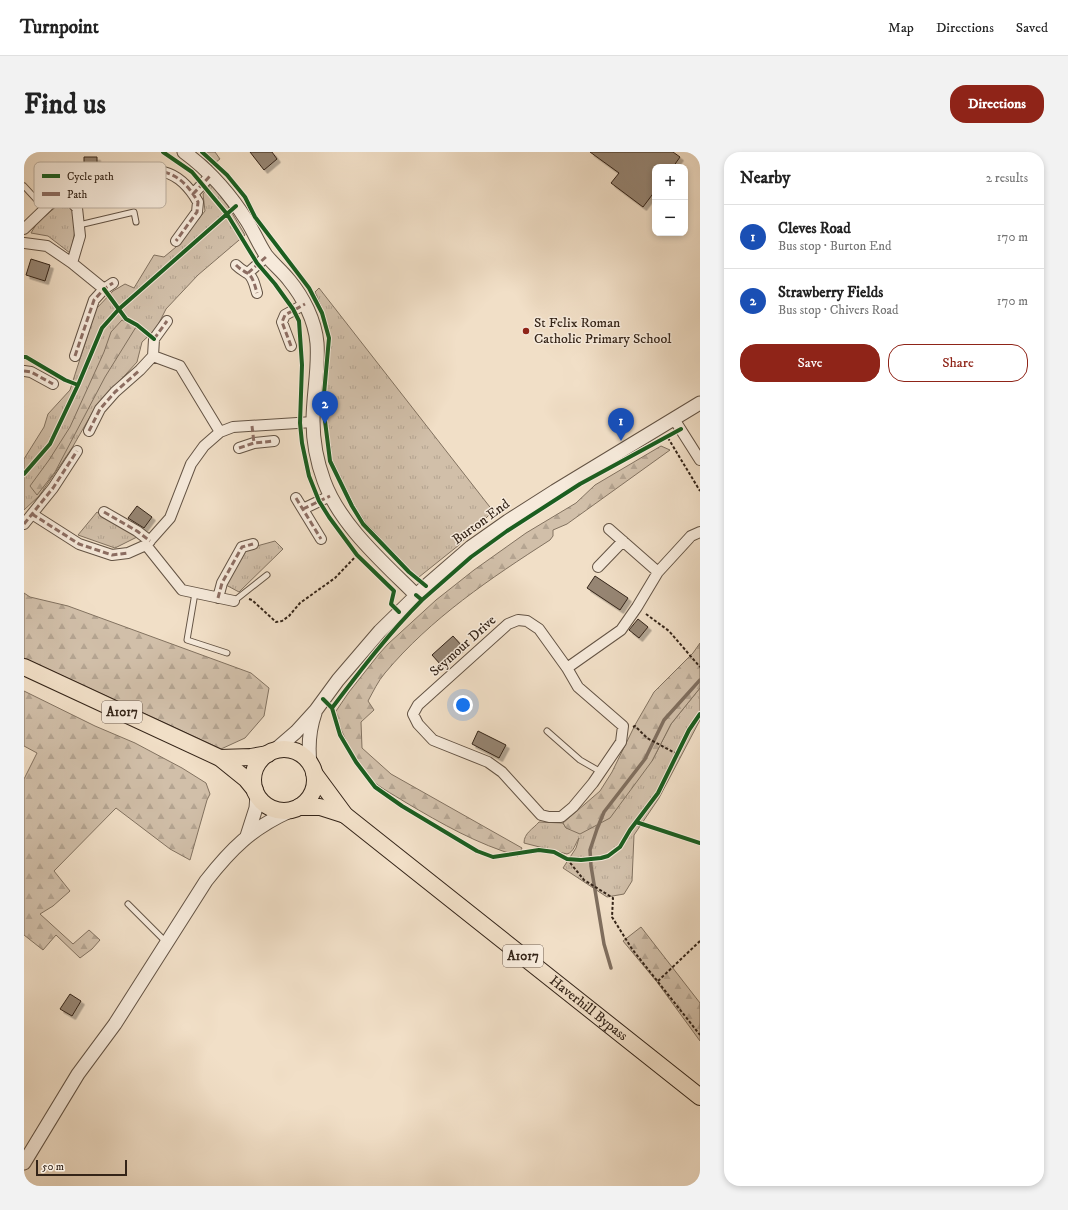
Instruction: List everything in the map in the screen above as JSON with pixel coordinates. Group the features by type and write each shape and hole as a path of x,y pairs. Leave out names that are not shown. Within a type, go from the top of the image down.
{"main road":[{"name":"A1017","path":"24,667 220,758 246,779 256,792"},
{"path":"284,749 294,751 304,756 312,768 315,783 312,793 307,801 294,809 280,811 270,808 263,802 256,792 253,780 255,770 260,761 271,752 284,749"},
{"name":"A1017","path":"220,758 251,757 271,752"},
{"name":"Haverhill Bypass","path":"312,768 345,815 700,1097"},
{"name":"Haverhill Bypass","path":"294,809 320,807 345,815"}],"street":[{"path":"184,152 200,163 236,206 267,256 290,280 305,304 314,328 317,342 318,362 313,422 315,448 323,480 330,496 363,541 416,595"},
{"path":"166,173 171,174 181,181 198,202 197,212 176,241"},
{"path":"193,194 211,175"},
{"path":"72,263 80,236 77,208"},
{"path":"24,229 45,209"},
{"path":"24,243 47,246 72,263 104,290"},
{"path":"248,273 257,263 267,256"},
{"path":"236,265 242,271 248,273 254,283 257,293"},
{"path":"75,356 94,300 113,283"},
{"path":"291,346 282,322 283,319 285,315 305,304"},
{"path":"89,431 100,409 115,392 140,370 153,356 154,339 168,320"},
{"path":"153,356 180,366 220,432"},
{"path":"24,371 32,372 53,384"},
{"name":"Burton End","path":"271,752 296,732 316,710 338,680 380,631 416,595 466,551 508,520 678,424 700,403"},
{"path":"32,514 79,544 112,555 128,552 148,543 170,518 191,464 204,446 220,432 233,427 313,422"},
{"path":"678,424 700,460"},
{"path":"252,426 254,443"},
{"path":"239,448 254,443 274,441"},
{"path":"24,524 53,488 77,450"},
{"path":"303,509 330,496"},
{"path":"296,498 321,539"},
{"path":"104,512 137,531 148,543 182,590 218,598 238,598"},
{"path":"609,529 658,572"},
{"path":"567,668 620,630 637,607 658,572 691,536 700,532"},
{"path":"598,567 623,541"},
{"path":"218,598 222,583 242,547 253,544"},
{"name":"Seymour Drive","path":"518,620 527,621 539,629 567,668 578,687 623,726 621,742 601,772 573,808 561,817 541,815 502,772 488,762 433,740 418,724 413,714 418,705 508,624 518,620"},
{"name":"Burton End","path":"312,768 308,751 310,726 316,710"},
{"path":"247,836 256,808 256,792"},
{"path":"24,1163 78,1074 115,1024 206,881 247,836 267,821 294,809"}],"lane":[{"path":"24,186 34,197"},
{"path":"79,225 134,212 136,222"},
{"path":"238,598 268,575"},
{"path":"195,593 187,640 227,653"},
{"path":"547,731 580,760 601,772"},
{"path":"128,904 166,942"}],"path":[{"path":"663,439 668,438 678,424"},
{"path":"668,438 700,491"},
{"path":"352,548 362,560"},
{"path":"238,598 252,600 276,622 282,621 289,616 300,603 334,578 357,555"},
{"path":"637,607 669,631 700,667"},
{"path":"623,726 628,728 635,726 647,738 678,753 674,761"},
{"path":"561,856 574,860"},
{"path":"568,859 584,880 613,898 612,917 632,949 700,1035"},
{"path":"658,982 700,941"}],"green space":[{"path":"200,152 215,152 220,159 211,166"},
{"path":"211,184 228,206 245,235 198,275 166,309 156,329 142,342 137,362 95,408 72,448 39,496 24,510 24,459 44,427 48,414 70,390 96,309 113,291 125,284 134,288 154,255 164,257 176,247 205,211 203,194"},
{"path":"54,208 70,208 75,217 75,230 70,253 48,236 31,233 37,223"},
{"path":"319,288 493,511 459,545 419,577 411,571 365,522 354,505 332,460 325,405 331,338 324,313 315,292"},
{"path":"122,320 136,327 105,377 55,472 37,495 30,486 70,427 104,352 111,332"},
{"path":"661,446 670,450 567,524 553,530 553,536 550,540 484,584 422,634 385,673 368,701 374,710 361,722 362,748 391,774 522,848 518,856 488,846 446,826 390,793 369,778 356,760 334,714 379,654 436,600 474,570 526,533 576,503 595,485"},
{"path":"97,512 137,537 115,548 78,535"},
{"path":"275,541 283,549 239,592 226,585 246,549"},
{"path":"24,593 30,597 68,606 251,673 269,688 264,716 245,738 221,749 24,658"},
{"path":"700,643 700,688 671,724 652,761 610,818 580,834 566,828 563,823 600,791 612,772 635,725 654,692 693,653"},
{"path":"700,688 700,720 659,798 634,835 632,881 624,894 607,897 563,868 576,848 579,838 573,850 567,854 524,843 527,834 539,822 563,823 566,828 652,761 671,724"},
{"path":"24,691 95,726 135,743 182,768 206,783 210,794 190,860 170,849 116,808 54,871 70,891 53,906 40,914 73,944 89,930 100,940 92,949 80,958 56,935 43,950 24,935 24,779 37,753 24,746"},
{"path":"641,927 700,1003 700,1041 657,982 623,941"}],"building":[{"path":"250,152 272,152 277,159 264,170"},
{"path":"590,152 673,152 680,157 675,164 652,164 652,195 643,207 611,183 619,173"},
{"path":"84,157 97,157 97,162 84,162"},
{"path":"31,259 50,265 45,281 26,275"},
{"path":"137,506 152,517 144,528 128,518"},
{"path":"595,576 628,598 620,610 587,588"},
{"path":"638,619 648,627 639,638 629,630"},
{"path":"453,636 462,646 441,665 432,655"},
{"path":"478,731 506,745 499,758 472,744"},
{"path":"70,994 81,1001 72,1016 60,1009"}],"waterway":[{"path":"611,968 604,944 591,866 590,850 604,812 645,759 664,720 700,680"}],"marked path":[{"path":"166,173 175,176 184,183 198,202 197,212 176,241"},
{"path":"193,194 211,175"},
{"path":"248,273 267,256"},
{"path":"236,265 251,276 257,293"},
{"path":"75,356 94,300 104,289 113,283"},
{"path":"291,346 282,322 285,315 305,304"},
{"path":"154,339 167,321"},
{"path":"89,431 100,409 115,392 140,370"},
{"path":"24,371 31,372 53,384"},
{"path":"252,426 254,443"},
{"path":"239,448 254,443 274,441"},
{"path":"24,524 53,488 77,451"},
{"path":"303,509 330,496"},
{"path":"296,498 321,539"},
{"path":"104,512 137,531 150,541"},
{"path":"32,514 79,544 112,555 128,553"},
{"path":"218,598 222,583 242,547 253,544"}],"cycle path":[{"path":"163,152 192,172 227,214 257,263 275,284 293,309 299,321 302,365 300,423 302,443 309,476 319,501 357,555 394,591 391,604 399,612"},
{"path":"202,152 227,175 245,197 255,217 309,288 322,313 329,338 323,405 330,461 352,506 363,524 409,572 426,586"},
{"path":"24,474 50,444 78,385 102,328 119,309 236,206"},
{"path":"104,289 126,319 137,325 154,339"},
{"path":"24,357 65,380 78,385"},
{"path":"416,595 422,600 471,557 507,531 580,484 681,429"},
{"path":"332,708 386,639 422,600"},
{"path":"323,699 332,708 340,735 356,762 375,787 402,806 477,851 493,857 539,850 554,852 567,859 581,860 608,856 620,847 630,830 658,793 689,730 700,714"},
{"path":"636,822 700,843"}],"place":[{"name":"St Felix Roman Catholic Primary School","path":"526,331"},
{"name":"Strawberry Fields","path":"325,424"},
{"name":"Cleves Road","path":"621,441"}]}
